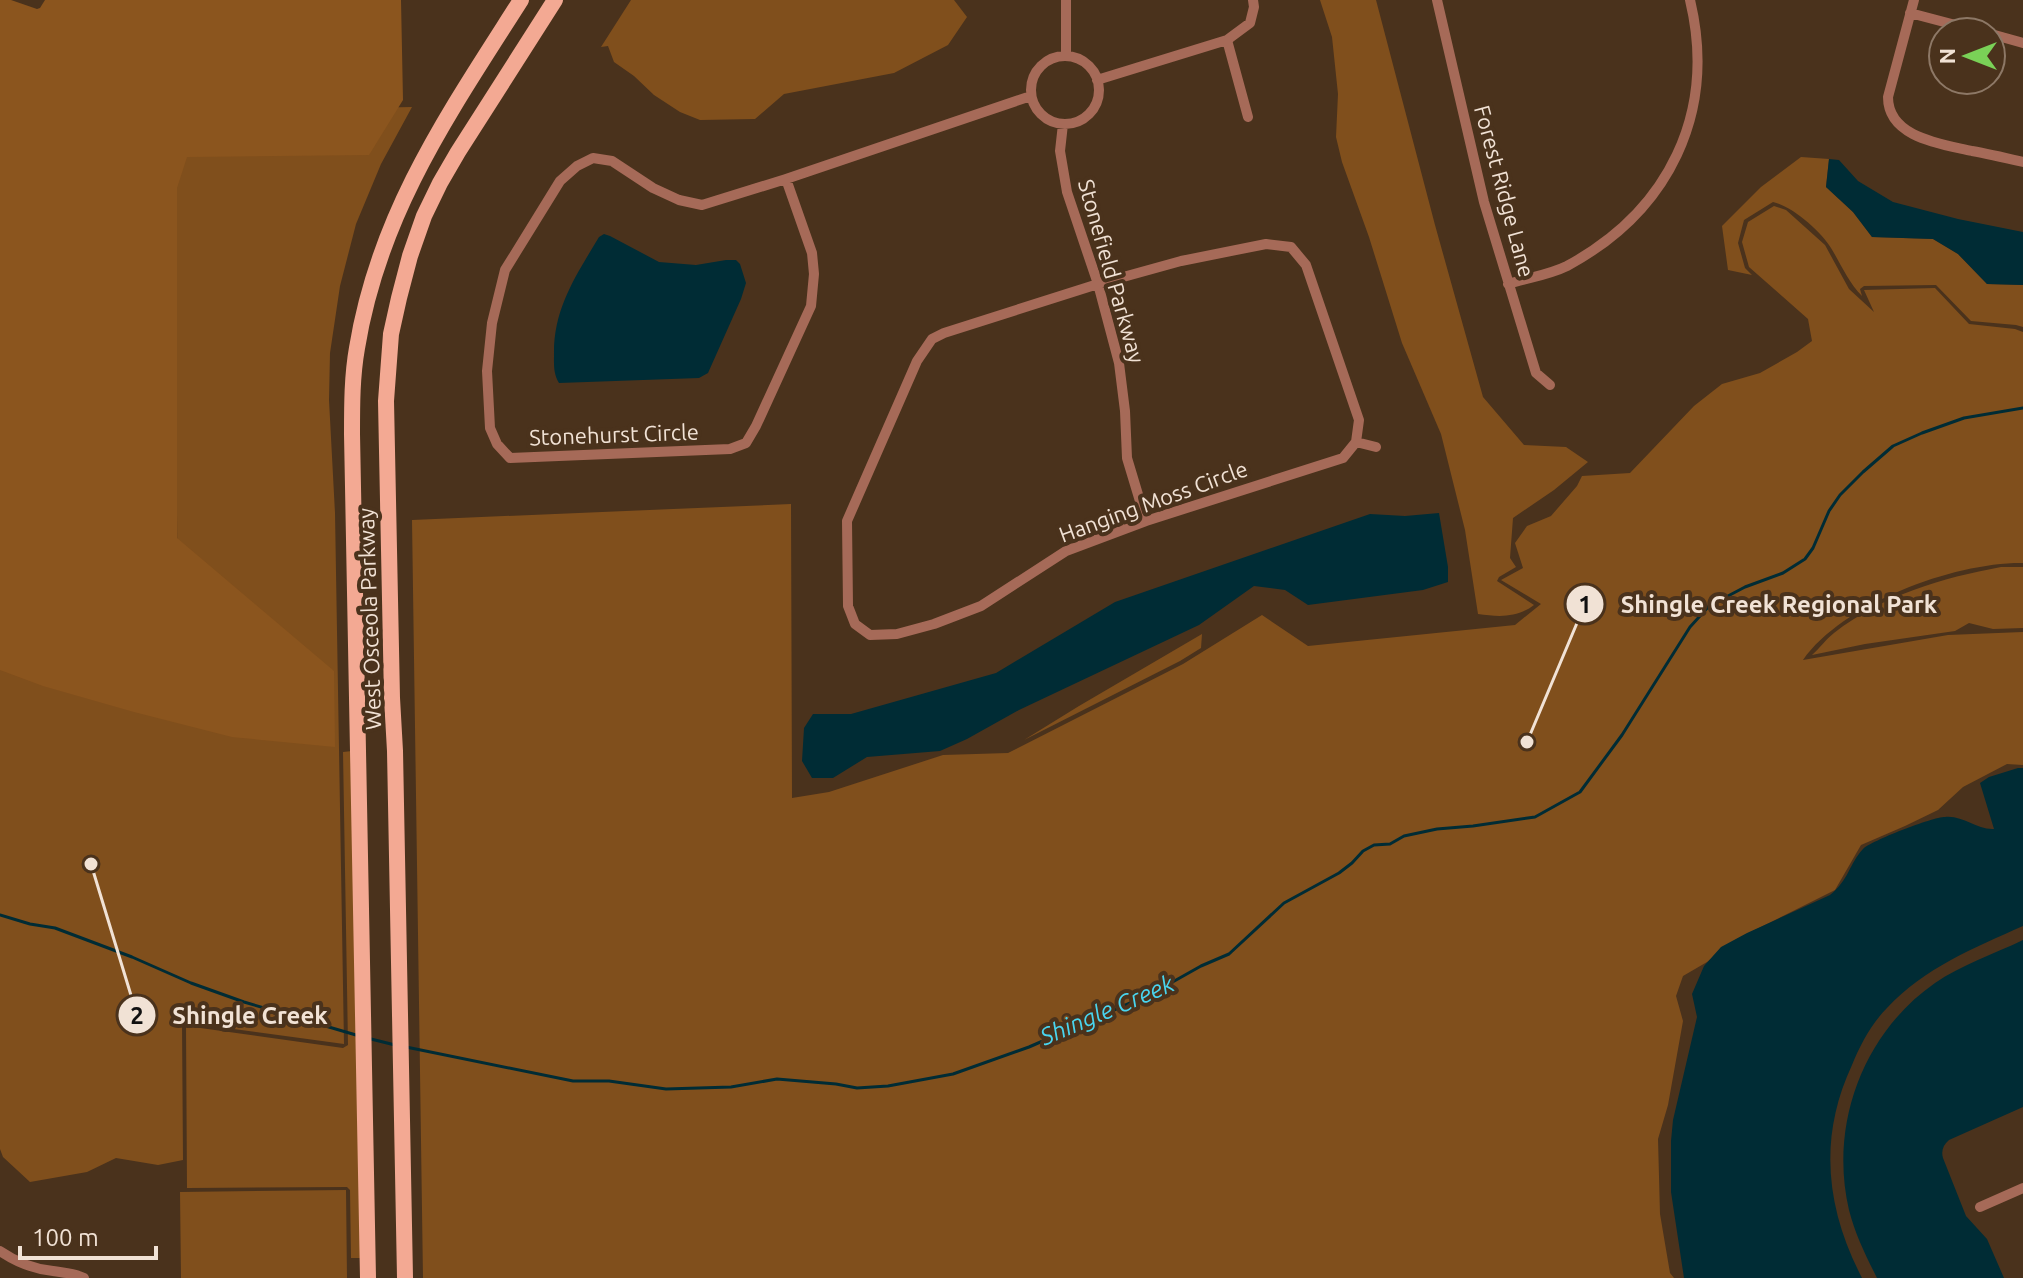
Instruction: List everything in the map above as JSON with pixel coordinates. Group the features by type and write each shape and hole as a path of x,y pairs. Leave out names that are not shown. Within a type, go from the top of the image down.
{"main road":[{"name":"West Osceola Parkway","path":"368,1271 352,399 356,351 375,270 400,205 419,166 521,0"},
{"name":"West Osceola Parkway","path":"405,1271 386,401 391,334 410,256 440,183 555,0"}],"street":[{"path":"1066,0 1066,56"},
{"path":"1097,80 1227,40 1250,23 1253,0"},
{"name":"Forest Ridge Lane","path":"1437,0 1484,202 1508,284 1536,373 1550,385"},
{"path":"1508,284 1564,267 1608,240 1644,207 1674,163 1687,131 1699,70 1696,22 1690,0"},
{"path":"1914,0 1888,97 1888,109 1899,125 1917,137 2023,162"},
{"path":"1910,13 1927,17"},
{"path":"1227,40 1248,117"},
{"path":"1052,58 1076,58 1086,64 1097,80 1098,95 1094,106 1089,114 1074,123 1051,121 1036,108 1031,96 1034,75 1052,58"},
{"name":"Stonehurst Circle","path":"786,179 812,253 811,306 746,443 730,449 510,458 497,444 490,428 487,371 492,323 505,270 560,181 577,166 593,158 612,161 653,188 679,200 702,205 1031,96"},
{"name":"Stonefield Parkway","path":"1063,124 1060,151 1067,192 1098,284 1119,363 1127,458 1146,521"},
{"name":"Hanging Moss Circle","path":"1266,244 1291,247 1306,265 1359,420 1356,442 1343,458 1146,521 1066,551 981,606 934,624 897,634 870,635 855,624 848,606 847,521 917,361 932,339 944,333 1181,261 1266,244"},
{"path":"1356,442 1376,447"},
{"path":"1980,1207 2023,1188"},
{"path":"0,1251 35,1268 84,1278"}],"shaded area":[{"path":"0,0 11,0 37,9 45,0 401,0 403,100 369,155 187,157 177,188 177,538 334,671 335,747 232,737 43,686 0,670"},
{"path":"631,0 954,0 967,17 948,45 894,73 784,94 755,119 700,120 680,112 654,95 614,62 608,46 601,47"},
{"path":"1320,0 1376,0 1483,397 1524,445 1566,447 1588,462 1513,518 1510,558 1516,567 1497,581 1534,605 1521,612 1500,616 1478,614 1465,530 1441,434 1402,343 1342,162 1336,137 1338,94 1332,37"},
{"path":"412,107 381,164 356,224 340,286 330,353 344,1044 182,1022 183,1160 158,1165 116,1158 87,1172 30,1182 3,1157 0,1149 0,635 178,716 175,112"},
{"path":"1801,157 1829,159 1826,187 1853,212 1872,237 1933,239 1958,254 1987,284 2023,285 2023,327 1971,321 1936,285 1864,286 1860,289 1862,296 1820,234 1797,214 1773,202 1744,220 1738,243 1745,268 1752,275 1728,270 1722,226 1761,187"},
{"path":"1774,206 1786,210 1825,245 1849,289 1874,312 1864,290 1935,288 1969,324 2023,332 2023,563 1966,570 1902,590 1845,621 1821,639 1803,660 1948,635 2023,632 2023,765 2007,764 1963,787 1938,810 1861,845 1835,890 1737,939 1683,976 1676,996 1683,1021 1668,1105 1658,1139 1660,1214 1670,1273 1674,1278 423,1278 412,520 791,504 792,798 829,792 943,755 1008,753 1183,664 1262,615 1308,646 1515,625 1541,604 1501,580 1523,568 1515,543 1527,526 1551,516 1582,476 1630,473 1694,406 1722,384 1760,373 1812,341 1808,319 1749,267 1742,242 1748,222"},
{"path":"2001,567 2023,567 2023,628 1993,629 1969,623 1955,631 1812,655 1831,635 1893,598 1935,583"},
{"path":"1202,634 1201,648 1180,661 1024,740 1079,706"},
{"path":"352,751 362,1258 351,1258 350,1190 347,1187 187,1188 186,1026 343,1048 348,1045 343,752"},
{"path":"346,1190 347,1278 181,1278 180,1192"}],"water":[{"path":"1829,159 1839,160 1858,181 1893,202 2023,232 2023,285 1987,284 1958,254 1933,239 1872,237 1853,212 1826,187"},
{"path":"604,234 659,262 696,265 736,260 740,264 746,283 708,373 699,378 559,383 554,364 555,336 562,306 575,278 599,237"},
{"path":"1439,513 1448,582 1423,590 1308,605 1285,590 1254,586 1199,625 940,751 867,757 833,778 812,778 802,761 804,728 813,714 851,714 996,673 1115,602 1370,514 1405,516"},
{"path":"2023,768 2023,926 1950,960 1901,994 1867,1035 1841,1092 1834,1119 1831,1173 1840,1225 1862,1278 1684,1278 1671,1192 1671,1141 1697,1017 1692,994 1704,966 1721,947 1830,895 1841,884 1863,849 1877,841 1915,825 1945,817 1994,829 1980,783"},
{"path":"2023,940 2023,1107 1949,1140 1942,1153 1966,1216 1987,1239 2004,1278 1877,1278 1851,1219 1844,1178 1848,1114 1858,1083 1871,1054 1888,1028 1910,1004 1945,977"}],"waterway":[{"name":"Shingle Creek","path":"406,1047 573,1081 609,1081 666,1089 731,1087 777,1079 857,1088 888,1086 953,1074 1029,1047 1153,993 1229,954 1284,903 1339,873 1374,845 1390,844 1404,836 1437,829 1535,817 1580,792 1622,735 1690,627 1709,606 1745,587 1783,573 1805,559 1829,511 1863,472 1893,446 1922,433 1964,418 2023,408"},
{"name":"Shingle Creek","path":"0,915 55,928 244,1002 356,1035"},
{"name":"Shingle Creek","path":"371,1039 395,1045"}],"place":[{"name":"Shingle Creek Regional Park","path":"1527,742"},
{"name":"Shingle Creek","path":"91,864"}]}
